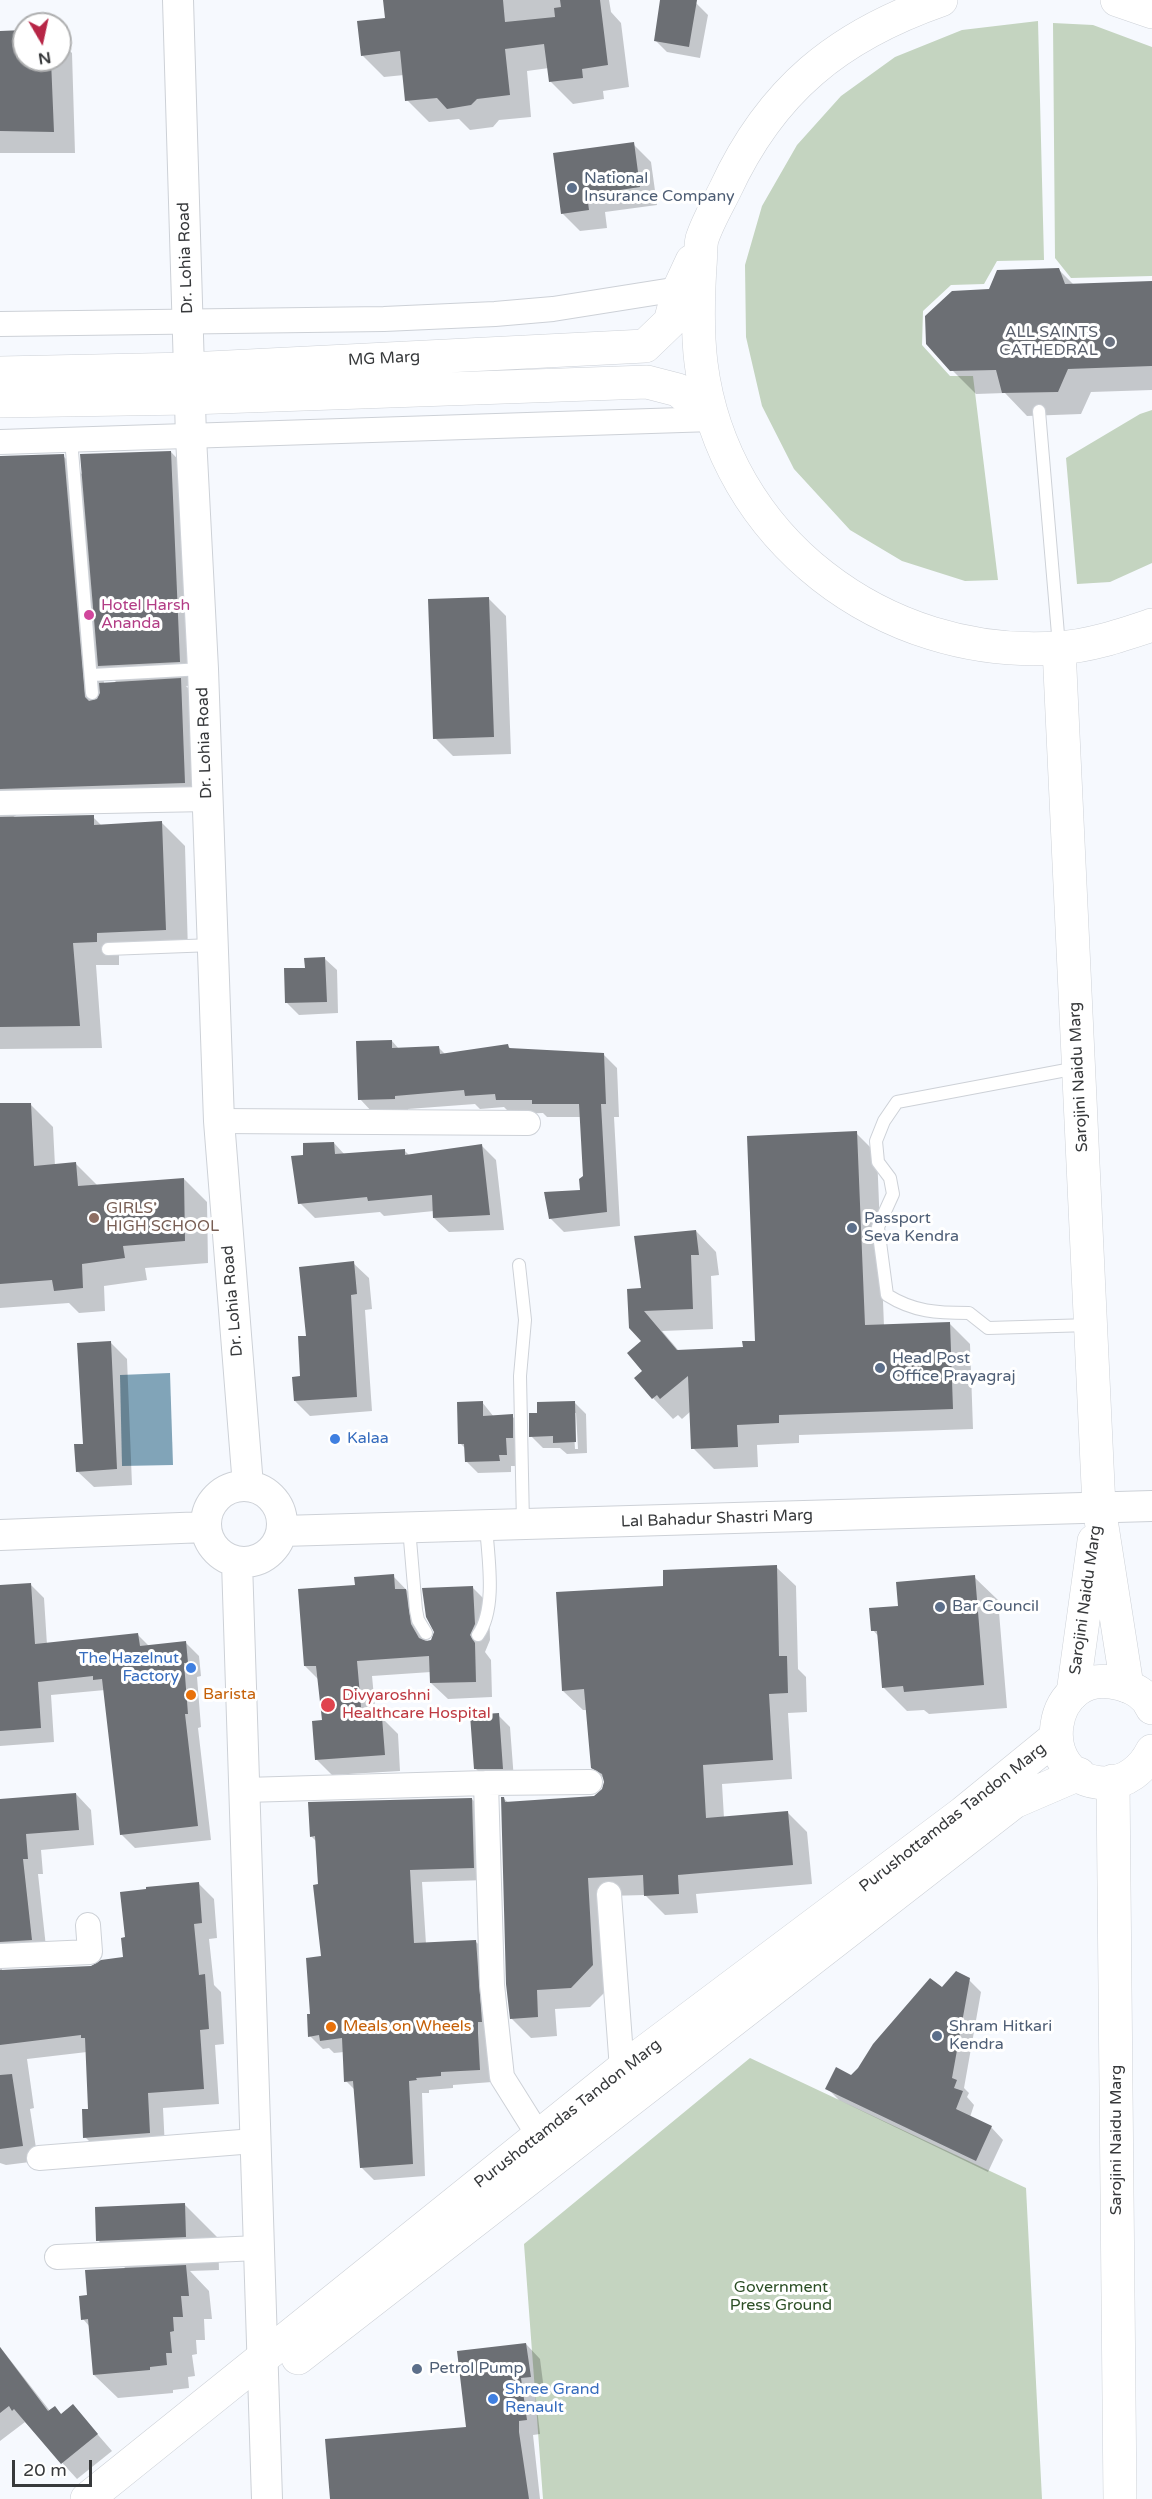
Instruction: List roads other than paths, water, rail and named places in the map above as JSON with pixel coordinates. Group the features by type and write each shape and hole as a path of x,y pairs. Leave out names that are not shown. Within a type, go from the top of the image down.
{"main road":[{"path":"1116,0 1152,12"},
{"name":"MG Marg","path":"0,401 189,383 645,346 670,322 679,289 741,155 772,110 811,70 855,38 929,3"},
{"path":"702,241 698,339 703,379 713,419 734,470 764,518 801,559 845,594 894,621 947,639 1003,648 1059,648 1113,638 1152,625"},
{"name":"MG Marg","path":"0,373 189,383 647,382 678,390 713,419"},
{"name":"Sarojini Naidu Marg","path":"1059,648 1099,1507 1142,1691"},
{"name":"Sarojini Naidu Marg","path":"1073,1693 1099,1507"},
{"path":"1142,1691 1104,1682 1088,1685 1073,1693 1062,1706 1056,1721 1055,1738 1061,1756 1078,1774 1105,1783 1134,1774 1146,1763 1152,1751"},
{"name":"Purushottamdas Tandon Marg","path":"87,2499 262,2372 539,2136 622,2069 963,1813 1055,1738"},
{"path":"123,2499 262,2372 1014,1802 1078,1774"},
{"name":"Sarojini Naidu Marg","path":"1113,1781 1120,2499"}],"street":[{"name":"Dr. Lohia Road","path":"178,0 189,383 208,799 219,1121 248,1486"},
{"path":"0,324 384,319 495,314 553,309 679,289"},
{"path":"0,442 713,419"},
{"path":"0,803 208,799"},
{"path":"219,1121 528,1123"},
{"path":"248,1486 260,1489 271,1497 283,1519 278,1543 271,1552 261,1559 249,1562 237,1562 216,1551 209,1539 206,1527 207,1514 213,1502 234,1487 248,1486"},
{"name":"Lal Bahadur Shastri Marg","path":"282,1531 1152,1506"},
{"path":"0,1535 206,1527"},
{"path":"237,1562 267,2499"},
{"path":"245,1790 590,1782"},
{"path":"486,1783 492,1984 502,2077 539,2136"},
{"path":"609,1894 622,2069"},
{"path":"0,1956 90,1952 88,1926"},
{"path":"39,2158 254,2141"},
{"path":"57,2257 258,2248"}],"lane":[{"path":"1039,411 1059,648"},
{"path":"71,439 92,693"},
{"path":"92,675 202,669"},
{"path":"108,949 213,945"},
{"path":"1079,1068 949,1090 897,1102 884,1121 876,1141 878,1162 890,1178 894,1194 878,1227 887,1295 905,1306 938,1313 969,1313 988,1328 1090,1325"},
{"path":"519,1265 525,1320 520,1376 523,1525"},
{"path":"478,1635 486,1620 489,1602 486,1526"},
{"path":"409,1528 416,1610 418,1620 426,1633"}],"water":[{"path":"170,1373 173,1465 122,1466 120,1375"}],"place":[{"name":"National Insurance Company","path":"572,188"},
{"name":"ALL SAINTS CATHEDRAL","path":"1110,342"},
{"name":"Hotel Harsh Ananda","path":"89,615"},
{"name":"GIRLS' HIGH SCHOOL","path":"94,1218"},
{"name":"Passport Seva Kendra","path":"852,1228"},
{"name":"Head Post Office Prayagraj","path":"880,1368"},
{"name":"Kalaa","path":"335,1439"},
{"name":"Bar Council","path":"940,1607"},
{"name":"The Hazelnut Factory","path":"191,1668"},
{"name":"Barista","path":"191,1695"},
{"name":"Divyaroshni Healthcare Hospital","path":"328,1705"},
{"name":"Meals on Wheels","path":"331,2027"},
{"name":"Shram Hitkari Kendra","path":"937,2036"},
{"name":"Petrol Pump","path":"417,2369"},
{"name":"Shree Grand Renault","path":"493,2399"}],"park label":[{"name":"Government Press Ground","path":"781,2297"}]}
